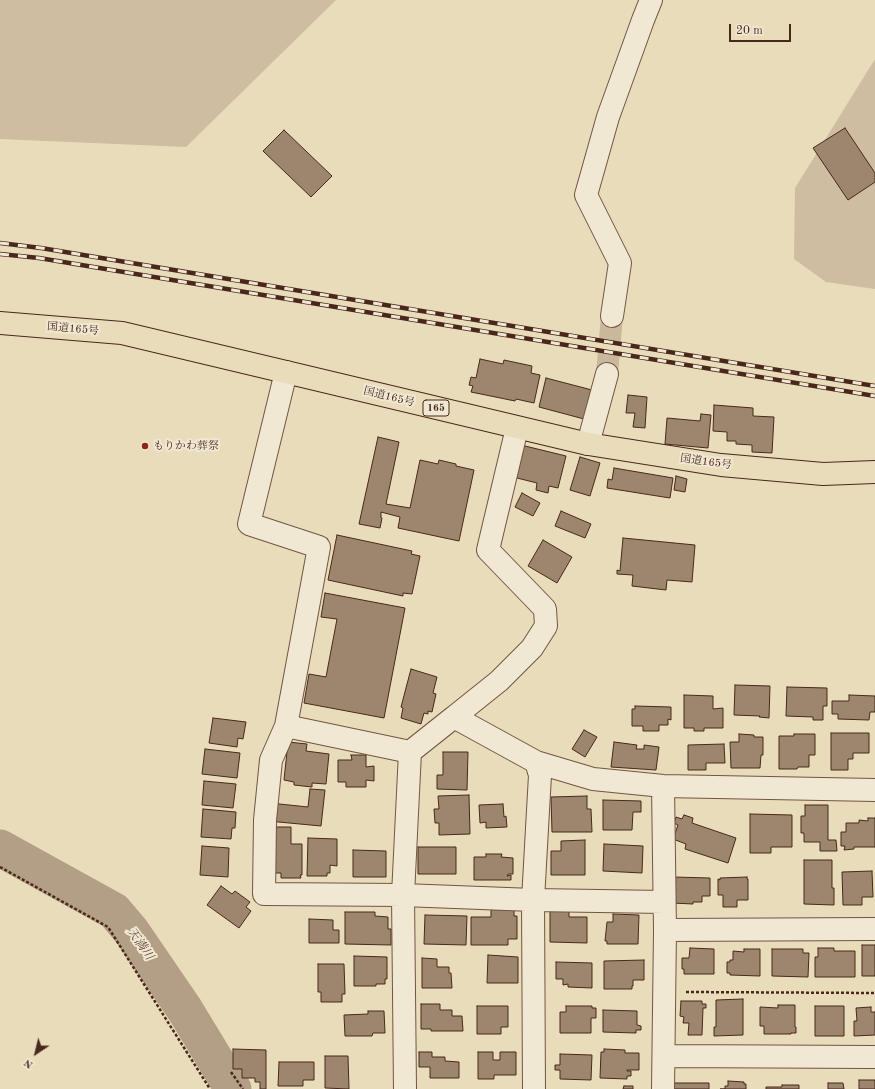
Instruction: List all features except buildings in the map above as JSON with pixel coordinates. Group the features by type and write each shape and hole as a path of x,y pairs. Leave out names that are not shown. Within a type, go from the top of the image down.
{"highway":[{"name":"国道165号","path":"0,323 122,333 588,444 721,465 823,474 875,472"}],"street":[{"path":"612,316 620,263 586,195 608,117 651,0"},
{"path":"286,372 249,524 319,547 286,726 271,760 265,820 264,894 664,902"},
{"path":"588,444 607,374"},
{"path":"405,1089 403,896 410,752 499,681 532,648 546,626 545,609 488,550 517,428"},
{"path":"454,717 536,762 593,779 663,786 875,790"},
{"path":"286,726 410,752"},
{"path":"534,1089 532,900 540,775 536,762"},
{"path":"663,786 665,930 663,1089"},
{"path":"665,930 875,929"},
{"path":"664,1056 875,1057"}],"path":[{"path":"0,867 108,927 210,1089"},
{"path":"664,992 875,993"},
{"path":"231,1072 243,1089"}],"shaded area":[{"path":"0,0 336,0 186,147 0,139"},
{"path":"875,59 875,289 826,282 794,259 795,188"}],"waterway":[{"name":"天満川","path":"0,848 114,911 131,931 185,1010 233,1089"}],"tunnel":[{"path":"607,374 612,316"}],"railway":[{"path":"0,243 41,248 875,386"},
{"path":"0,254 39,258 875,396"}],"place":[{"name":"もりかわ葬祭","path":"145,446"}]}
